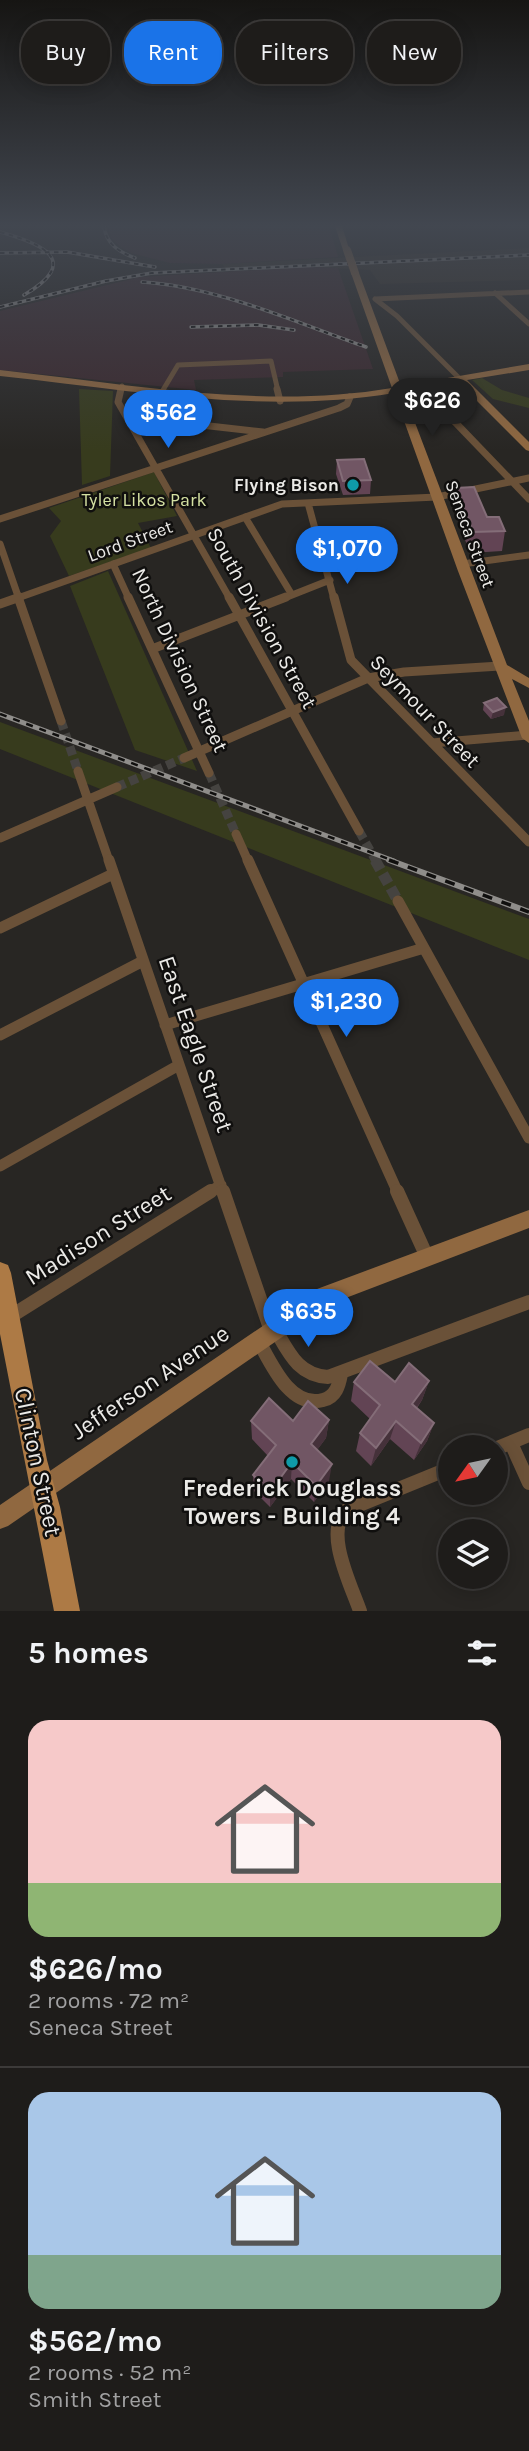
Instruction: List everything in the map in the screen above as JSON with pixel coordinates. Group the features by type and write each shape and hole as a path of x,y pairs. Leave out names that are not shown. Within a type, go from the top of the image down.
{"main road":[{"name":"Clinton Street","path":"0,1273 4,1320 43,1488 67,1611"}],"street":[{"name":"Seneca Street","path":"365,301 461,564 529,736"},
{"path":"378,301 397,316 529,448"},
{"path":"504,301 529,324"},
{"path":"163,390 178,365 271,361 281,401"},
{"path":"0,373 281,401 350,397 529,367"},
{"name":"South Division Street","path":"122,386 117,399 130,417 359,831"},
{"path":"0,519 345,406 350,397"},
{"path":"130,417 267,432"},
{"path":"453,420 529,499"},
{"name":"Lord Street","path":"0,604 282,504 437,497 529,478"},
{"name":"Seymour Street","path":"308,503 351,660 529,842"},
{"path":"245,517 292,594"},
{"path":"0,544 61,721"},
{"path":"461,564 529,555"},
{"name":"North Division Street","path":"113,564 209,773"},
{"path":"152,649 330,580"},
{"path":"184,758 368,678 404,672 500,666 529,684"},
{"path":"432,743 529,736"},
{"name":"East Eagle Street","path":"78,771 287,1386 302,1398 314,1402 326,1400 339,1387 341,1374"},
{"path":"0,838 117,787"},
{"path":"236,834 427,1257"},
{"path":"0,928 113,874"},
{"path":"398,901 529,1138"},
{"path":"165,1025 424,948"},
{"path":"0,1035 143,961"},
{"path":"0,1166 179,1065"},
{"name":"Madison Street","path":"4,1320 220,1185"},
{"name":"Jefferson Avenue","path":"0,1518 324,1296 529,1219"},
{"name":"East Eagle Street","path":"268,1333 303,1373 314,1377 341,1374 529,1302"},
{"path":"508,1445 529,1435"},
{"path":"512,1443 529,1483"},
{"path":"360,1611 336,1539 340,1516 348,1510 438,1473"}],"shaded area":[{"path":"40,301 349,301 373,369 283,372 283,377 194,380 196,390 0,370 0,311"}],"green space":[{"path":"482,378 502,390 529,398 529,408 493,399 472,380"},
{"path":"79,389 113,391 110,476 82,485"},
{"name":"Tyler Likos Park","path":"154,472 177,516 138,523 151,548 69,576 50,536 61,521 49,508"},
{"path":"108,571 197,771 135,750 70,586"},
{"path":"0,722 529,919 529,960 0,749"}],"building":[{"path":"364,459 371,480 343,481 337,460"},
{"path":"474,487 487,517 499,517 505,531 473,532 456,488"},
{"path":"497,698 506,707 493,712 484,703"},
{"path":"370,1361 395,1382 409,1363 429,1381 412,1404 434,1423 421,1443 396,1421 376,1448 360,1433 380,1405 354,1382"},
{"path":"269,1398 293,1421 308,1401 329,1420 311,1444 332,1464 316,1486 292,1462 270,1492 253,1475 276,1445 251,1421"}],"tunnel":[{"path":"61,721 78,771"},
{"path":"117,787 184,758"},
{"path":"209,773 236,834"},
{"path":"359,831 376,861"},
{"path":"375,860 398,901"}],"railway":[{"path":"0,307 24,301"},
{"path":"237,301 366,347"},
{"path":"191,327 258,325 294,330"},
{"path":"0,714 394,861"},
{"path":"389,860 529,912"}],"place":[{"name":"Flying Bison","path":"353,485"},
{"name":"Frederick Douglass Towers - Building 4","path":"292,1462"}]}
